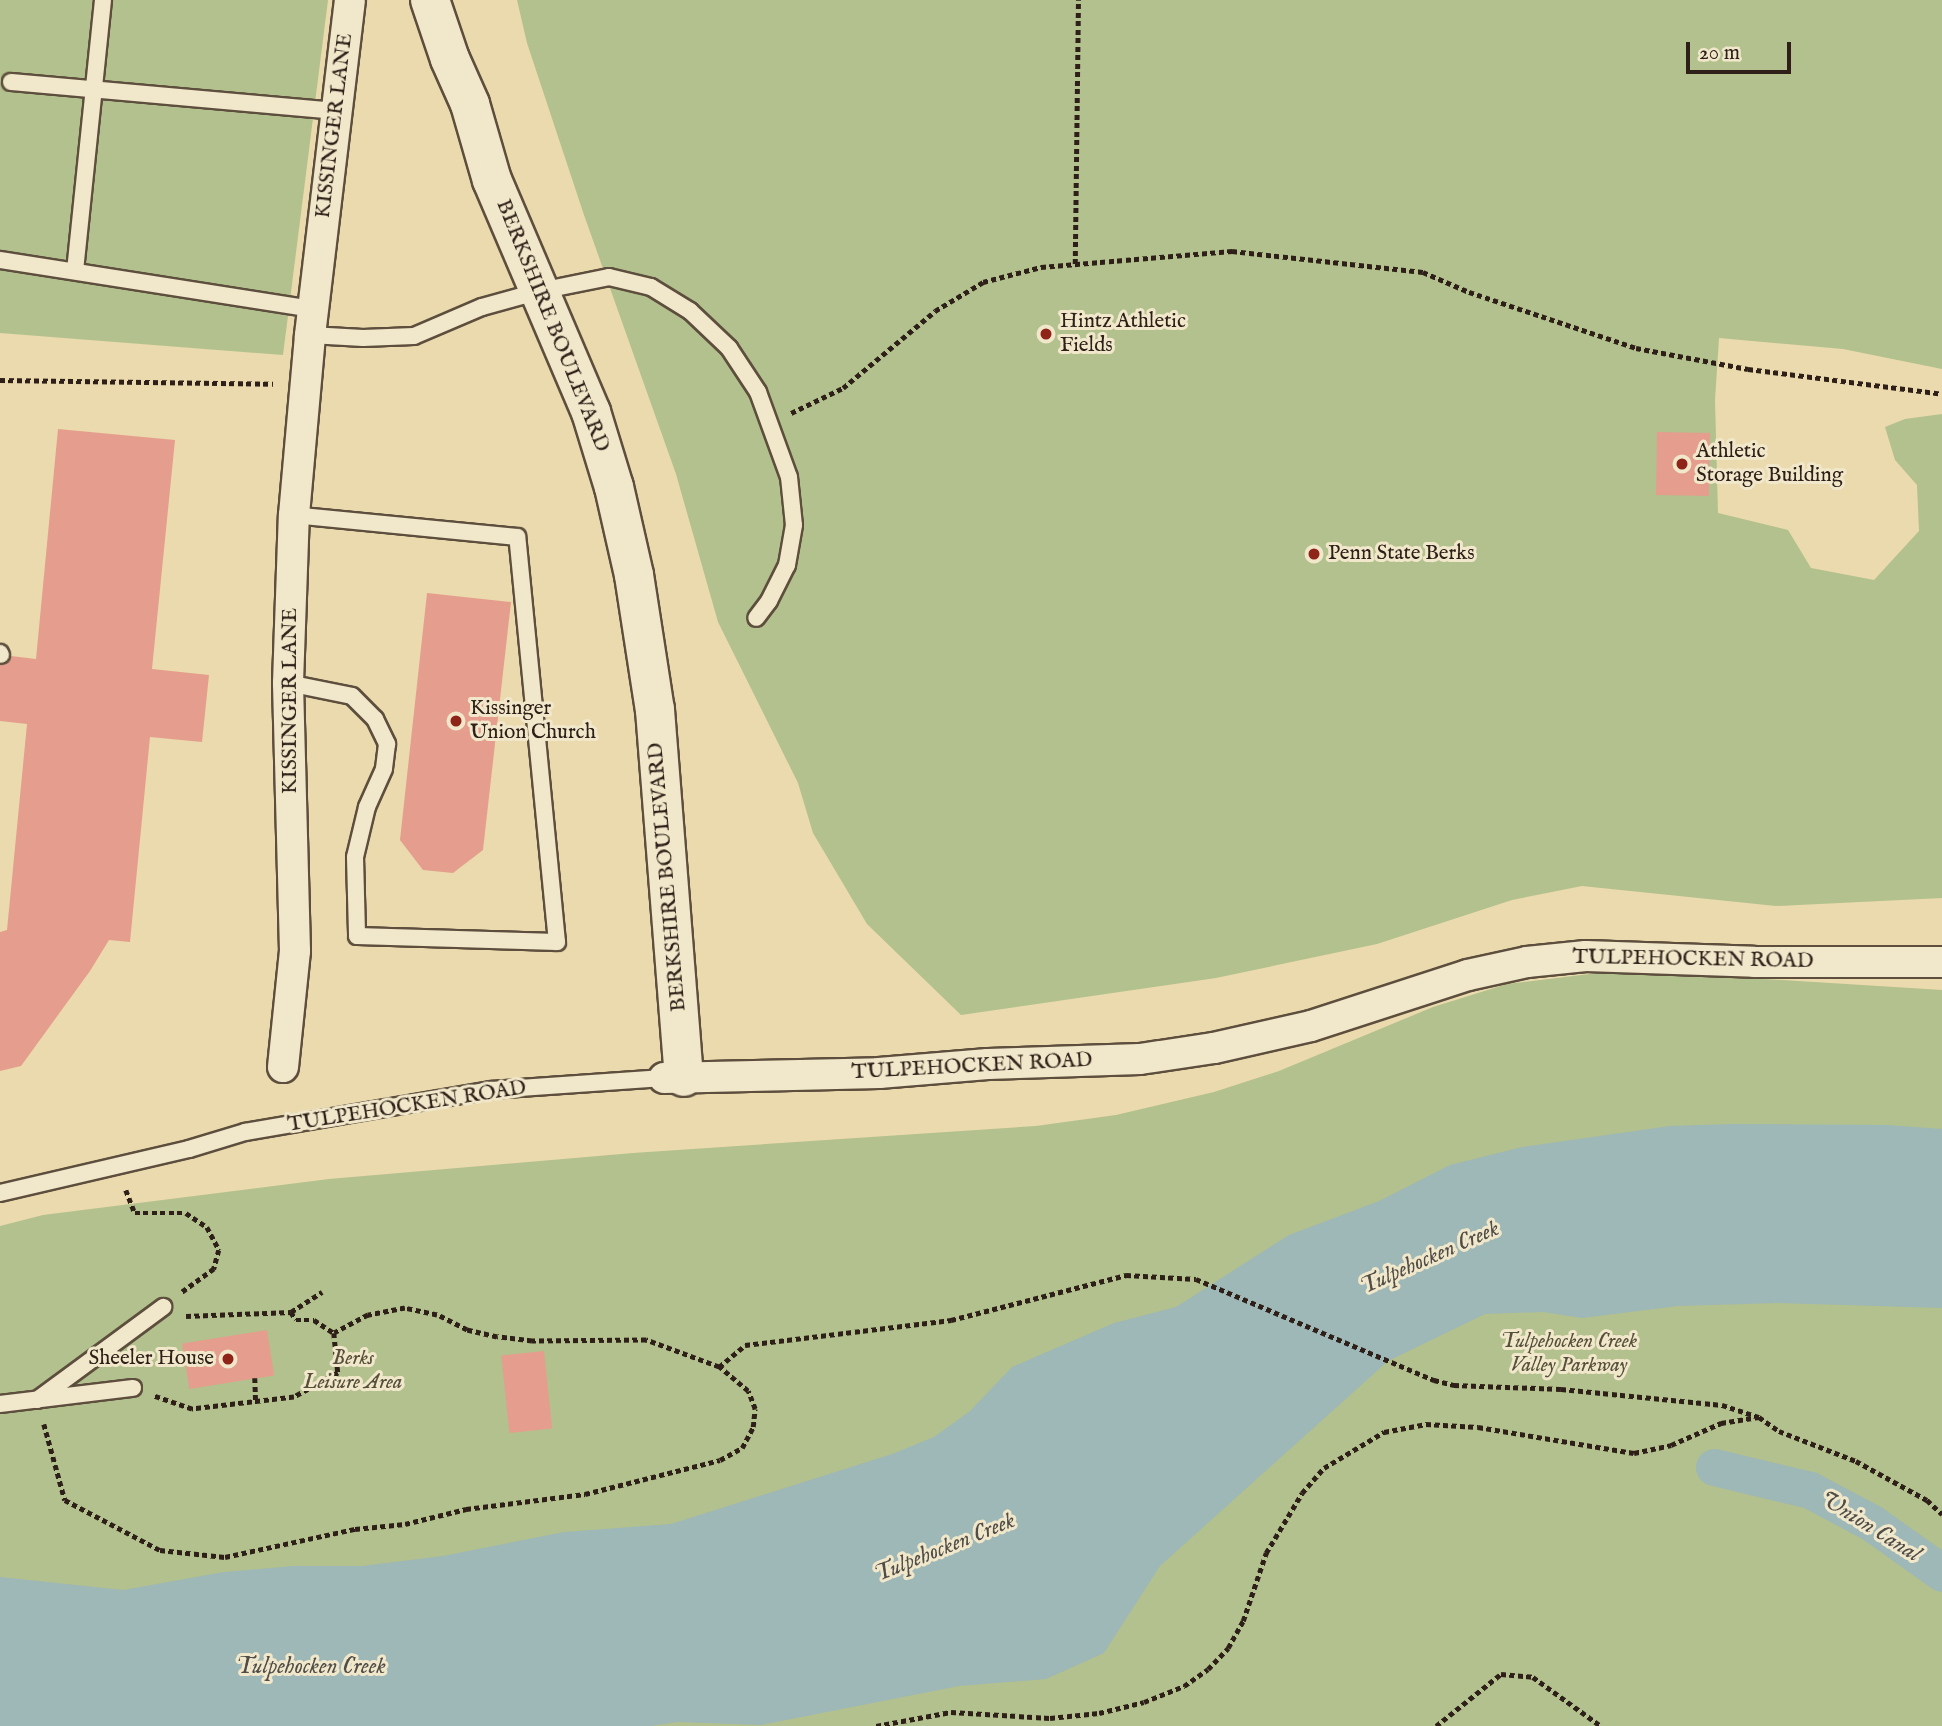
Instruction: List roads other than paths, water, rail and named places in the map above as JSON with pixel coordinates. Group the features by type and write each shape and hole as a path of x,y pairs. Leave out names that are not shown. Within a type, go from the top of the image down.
{"street":[{"name":"KISSINGER LANE","path":"283,1067 295,951 288,683 295,515 311,322 350,0"},
{"name":"BERKSHIRE BOULEVARD","path":"430,0 450,59 470,104 492,180 591,412 614,487 634,575 655,710 674,1078"},
{"name":"TULPEHOCKEN ROAD","path":"674,1078 879,1073 988,1064 1140,1059 1214,1048 1311,1026 1468,975 1527,962 1586,956 1754,962 1942,962"}],"lane":[{"path":"75,271 103,0"},
{"path":"11,82 337,111"},
{"path":"0,260 75,271 311,322 363,338 414,336 482,307 540,290 609,277 651,287 690,311 729,348 758,392 789,477 794,525 787,565 769,601 756,618"},
{"path":"288,683 352,696 374,719 387,744 384,769 367,807 355,857 357,936 557,942 517,537 295,515"},
{"name":"TULPEHOCKEN ROAD","path":"0,1193 189,1149 245,1132 491,1090 674,1078"},
{"path":"37,1400 163,1307"},
{"path":"0,1404 133,1388"}],"water":[{"name":"Tulpehocken Creek","path":"1887,1125 1942,1129 1942,1308 1778,1303 1678,1306 1582,1318 1543,1312 1485,1314 1388,1361 1160,1566 1104,1653 1046,1679 959,1686 761,1725 678,1722 651,1726 0,1726 0,1577 123,1590 224,1572 293,1566 362,1566 443,1556 564,1532 671,1524 892,1454 934,1437 970,1411 1012,1367 1114,1323 1176,1307 1289,1235 1379,1201 1450,1165 1522,1147 1670,1126"}],"waterway":[{"name":"Union Canal","path":"1714,1467 1810,1490 1872,1523 1942,1573"}],"place":[{"name":"Hintz Athletic Fields","path":"1046,334"},
{"name":"Athletic Storage Building","path":"1682,464"},
{"name":"Penn State Berks","path":"1314,554"},
{"name":"Kissinger Union Church","path":"456,721"},
{"name":"Sheeler House","path":"228,1359"}],"park label":[{"name":"Tulpehocken Creek Valley Parkway","path":"1569,1354"},
{"name":"Berks Leisure Area","path":"353,1371"}]}
